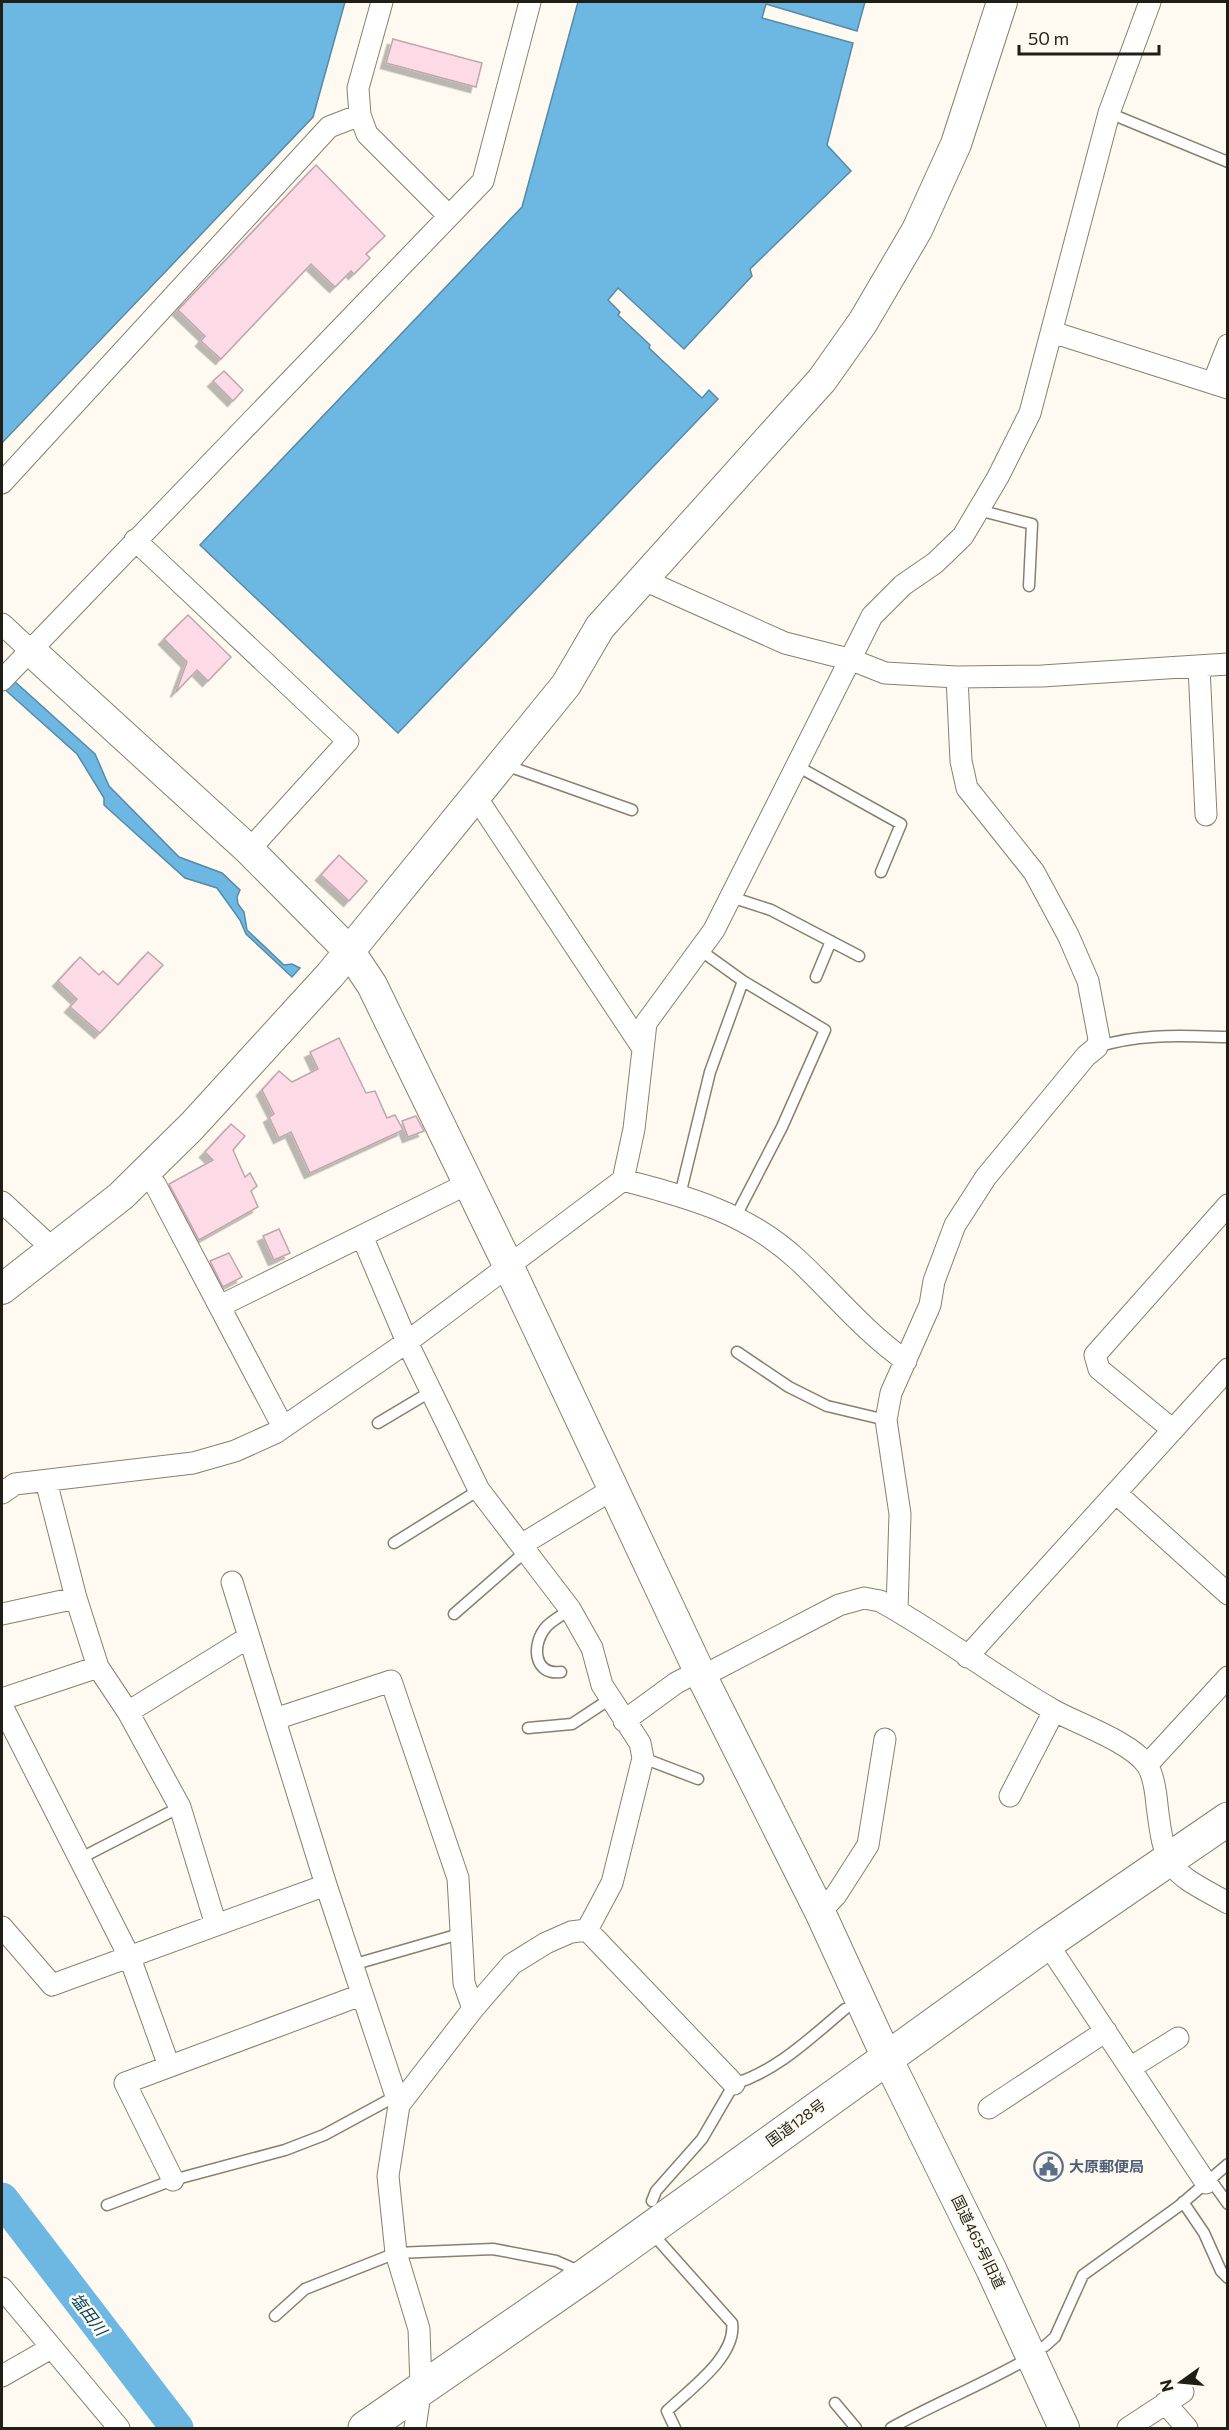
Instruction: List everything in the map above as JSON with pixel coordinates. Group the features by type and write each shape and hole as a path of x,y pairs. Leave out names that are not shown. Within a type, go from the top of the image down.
{"highway":[{"name":"国道128号","path":"365,2428 586,2275 650,2215 886,2058 1227,1819"}],"street":[{"path":"382,2 358,88 360,115 367,134 448,214"},
{"path":"14,667 448,214 483,181 530,2"},
{"path":"2,1289 121,1196 192,1126 350,952 566,685 600,627 822,380 863,322 917,230 956,144 1002,2"},
{"path":"2,1493 15,1484 193,1463 235,1451 283,1427 406,1342 623,1180 634,1129 646,1023 700,950 731,897 852,660 872,616 903,585 935,563 963,536 1030,413 1109,113 1150,2"},
{"path":"2,483 328,127 360,115"},
{"path":"1052,332 1220,386 1227,345"},
{"path":"135,540 348,741 249,850"},
{"path":"644,580 785,642 852,660 885,673 957,677 1042,676 1227,664"},
{"path":"2,624 14,667"},
{"name":"国道465号旧道","path":"14,667 249,850 350,952 372,986 469,1183 700,1674 820,1912 886,2058 1039,2351 1064,2428"},
{"path":"1199,667 1206,814"},
{"path":"897,1610 900,1514 886,1420 891,1393 930,1305 934,1281 955,1225 986,1177 1086,1056 1097,1047 1099,1039 1088,981 1068,935 1034,872 967,788 961,761 957,677"},
{"path":"476,797 642,1047"},
{"path":"623,1180 680,1195 736,1216 797,1259 882,1345 906,1361"},
{"path":"220,1306 469,1183"},
{"path":"155,1184 283,1427"},
{"path":"2,1202 54,1250"},
{"path":"1173,1430 1099,1369 1095,1355 1227,1205"},
{"path":"362,1236 429,1392 479,1490 570,1609 592,1648 602,1686 639,1743 643,1758 612,1883 587,1930"},
{"path":"967,1657 1227,1369"},
{"path":"46,1481 76,1598 98,1667 128,1712 180,1807 216,1925"},
{"path":"523,1548 613,1489"},
{"path":"1116,1494 1227,1594"},
{"path":"232,1582 361,1995 398,2100 388,2176 396,2253 419,2329 421,2388 415,2428"},
{"path":"2,1614 76,1598"},
{"path":"624,1721 676,1683 700,1674 838,1605 864,1598 880,1601 1054,1711 1121,1744 1148,1765 1156,1798 1161,1841 1168,1860 1180,1876 1227,1903"},
{"path":"128,1712 249,1637"},
{"path":"2,1699 98,1667"},
{"path":"1148,1765 1227,1677"},
{"path":"275,1719 391,1681 458,1878 463,1933 464,1983 473,2009"},
{"path":"2,1706 130,1958 169,2066"},
{"path":"1010,1796 1054,1711"},
{"path":"820,1912 837,1895 868,1845 885,1739"},
{"path":"2,1927 9,1947 51,1985 326,1885"},
{"path":"398,2100 512,1964 546,1943 571,1932 587,1930"},
{"path":"587,1930 734,2084"},
{"path":"1047,1943 1208,2181"},
{"path":"173,2180 125,2082 361,1995"},
{"path":"989,2108 1106,2031"},
{"path":"1130,2068 1178,2038"},
{"path":"2,2288 119,2428"},
{"path":"2,2376 51,2348"},
{"path":"1128,2428 1183,2392"},
{"path":"1165,2403 1187,2428"}],"lane":[{"path":"1109,113 1227,162"},
{"path":"978,510 1032,524 1029,586"},
{"path":"503,764 632,810"},
{"path":"797,766 901,824 881,872"},
{"path":"731,897 771,910 859,956"},
{"path":"816,977 831,941"},
{"path":"700,950 743,981 825,1030 783,1127 736,1216"},
{"path":"680,1195 710,1072 743,981"},
{"path":"1097,1047 1121,1040 1163,1035 1227,1037"},
{"path":"737,1352 789,1387 827,1406 886,1420"},
{"path":"378,1423 429,1392"},
{"path":"394,1542 479,1490"},
{"path":"454,1614 523,1548"},
{"path":"561,1672 551,1674 541,1668 536,1656 538,1640 547,1626 570,1609"},
{"path":"528,1728 572,1724 610,1699"},
{"path":"643,1758 698,1779"},
{"path":"79,1859 180,1807"},
{"path":"352,1965 463,1933"},
{"path":"675,2428 667,2411 725,2354 734,2335 732,2323 650,2215 656,2191 702,2139 734,2084 758,2076 786,2059 845,2009"},
{"path":"107,2205 173,2180 285,2150 324,2135 398,2100"},
{"path":"891,2428 925,2409 990,2380 1039,2351 1055,2337 1083,2275 1183,2202 1227,2164"},
{"path":"1208,2181 1227,2204"},
{"path":"1183,2202 1204,2233 1221,2271 1227,2278"},
{"path":"275,2316 305,2289 396,2253 493,2249 556,2261 586,2275"},
{"path":"835,2403 856,2428"}],"water":[{"path":"2,2 345,2 313,117 2,443"},
{"path":"578,2 865,2 857,31 766,4 762,18 853,43 827,145 851,171 750,269 752,276 684,349 618,288 608,300 620,312 618,315 650,345 649,348 702,398 709,390 718,399 398,733 200,545 522,207"},
{"path":"2,670 95,754 109,786 179,857 222,873 240,890 237,897 238,904 244,912 247,930 284,965 292,964 300,968 292,977 246,934 240,920 217,888 185,878 104,805 104,798 77,754 2,687"}],"building":[{"path":"393,39 482,63 476,87 386,63"},
{"path":"316,165 385,236 366,254 370,258 354,274 351,271 335,287 311,264 221,359 201,341 205,336 178,310"},
{"path":"224,371 243,390 233,401 213,381"},
{"path":"188,615 231,657 208,681 197,670 176,692 187,662 164,639"},
{"path":"339,855 367,881 349,901 321,875"},
{"path":"148,952 163,965 100,1033 70,1007 77,999 58,981 80,957 99,975 103,971 118,985"},
{"path":"339,1038 366,1093 375,1091 387,1118 395,1115 403,1130 310,1173 291,1132 279,1138 269,1117 274,1114 262,1090 279,1071 292,1082 318,1069 310,1052"},
{"path":"416,1116 424,1131 408,1137 402,1121"},
{"path":"231,1124 245,1136 233,1150 245,1177 250,1173 257,1186 251,1191 258,1207 199,1240 169,1184 213,1160 205,1152"},
{"path":"279,1229 290,1253 274,1260 263,1236"},
{"path":"229,1253 242,1277 223,1287 210,1261"}],"waterway":[{"name":"塩田川","path":"2,2199 177,2428"}],"place":[{"name":"大原郵便局","path":"1048,2167"}]}
